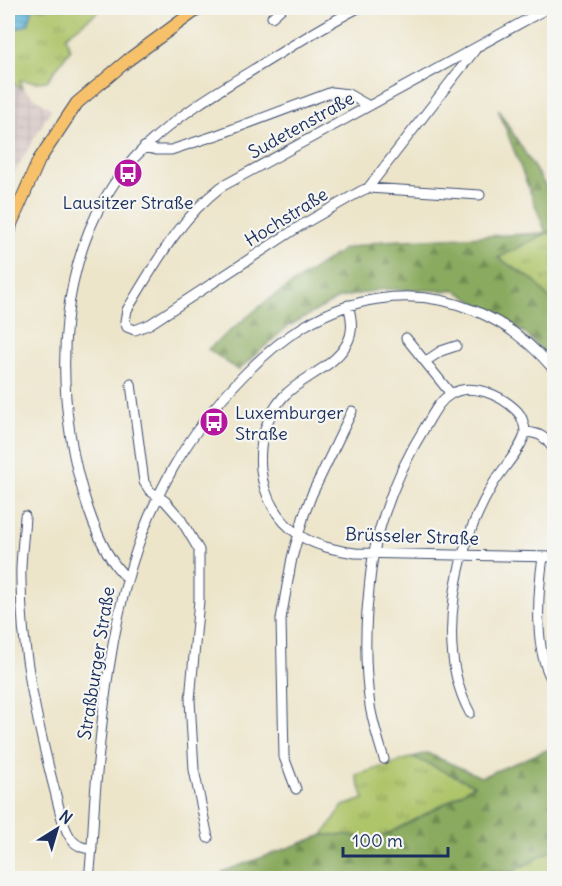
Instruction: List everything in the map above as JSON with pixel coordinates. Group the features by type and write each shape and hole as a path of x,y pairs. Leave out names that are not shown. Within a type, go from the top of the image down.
{"main road":[{"path":"8,240 11,224 39,160 77,103 128,60 199,8"}],"street":[{"path":"272,17 282,8"},
{"path":"127,578 112,562 96,528 83,490 70,435 66,362 75,275 87,231 106,196 144,147 166,128 221,89 358,8"},
{"name":"Sudetenstraße","path":"127,327 124,321 127,310 172,240 188,217 221,187 548,8"},
{"path":"369,188 477,48"},
{"path":"144,147 171,150 333,93 348,94 369,106"},
{"path":"369,188 480,195"},
{"name":"Hochstraße","path":"127,327 135,330 150,324 300,226 369,188"},
{"name":"Straßburger Straße","path":"89,879 108,672 127,578 157,496 196,430 218,404 280,343 321,316 348,305 404,296 436,299 468,307 494,319 534,348 555,370"},
{"name":"Brüsseler Straße","path":"348,305 352,328 346,346 330,362 296,384 283,397 271,414 263,434 260,465 265,489 277,512 298,534 315,544 334,550 374,554 555,557"},
{"path":"406,339 452,394"},
{"path":"426,361 441,351 456,346"},
{"path":"131,384 144,482 150,491 165,501 180,518 199,550 199,600 190,700 194,770 208,838"},
{"path":"384,759 370,706 366,638 374,554 382,523 400,472 438,405 452,394 480,390 493,395 518,412 525,432 520,444 483,502 462,555 453,607 452,631 457,677 462,698 470,713"},
{"path":"296,789 285,757 281,620 298,534 312,494 352,411"},
{"path":"525,432 538,433 545,437 555,450"},
{"path":"26,516 21,579 22,613 38,728 59,807 70,836 77,845 92,849"},
{"path":"543,557 538,619 544,654 555,683"}],"shaded area":[{"path":"8,82 22,88 51,109 8,184"}],"green space":[{"path":"33,8 103,8 66,36 70,50 47,81 20,80 22,88 8,82 8,33 28,24"},
{"path":"498,109 554,200 554,233 547,233 498,258 535,281 554,305 554,364 525,333 457,291 383,289 339,298 287,327 238,370 208,349 268,300 344,249 382,241 546,233"},
{"path":"547,233 554,233 554,305 534,281 497,257"},
{"path":"554,747 554,849 512,872 491,871 478,878 224,878 222,872 323,835 378,839 446,803 474,785 413,757 427,753 481,777"},
{"path":"413,757 475,785 378,839 323,835 343,806 364,799 356,775"},
{"path":"554,849 554,878 478,878 491,871 512,872"}],"water":[{"path":"19,8 33,8 28,24 8,33 8,18 15,15"}],"waterway":[{"path":"13,28 9,51 15,69"}],"place":[{"name":"Lausitzer Straße","path":"128,173"},
{"name":"Luxemburger Straße","path":"214,422"}]}
